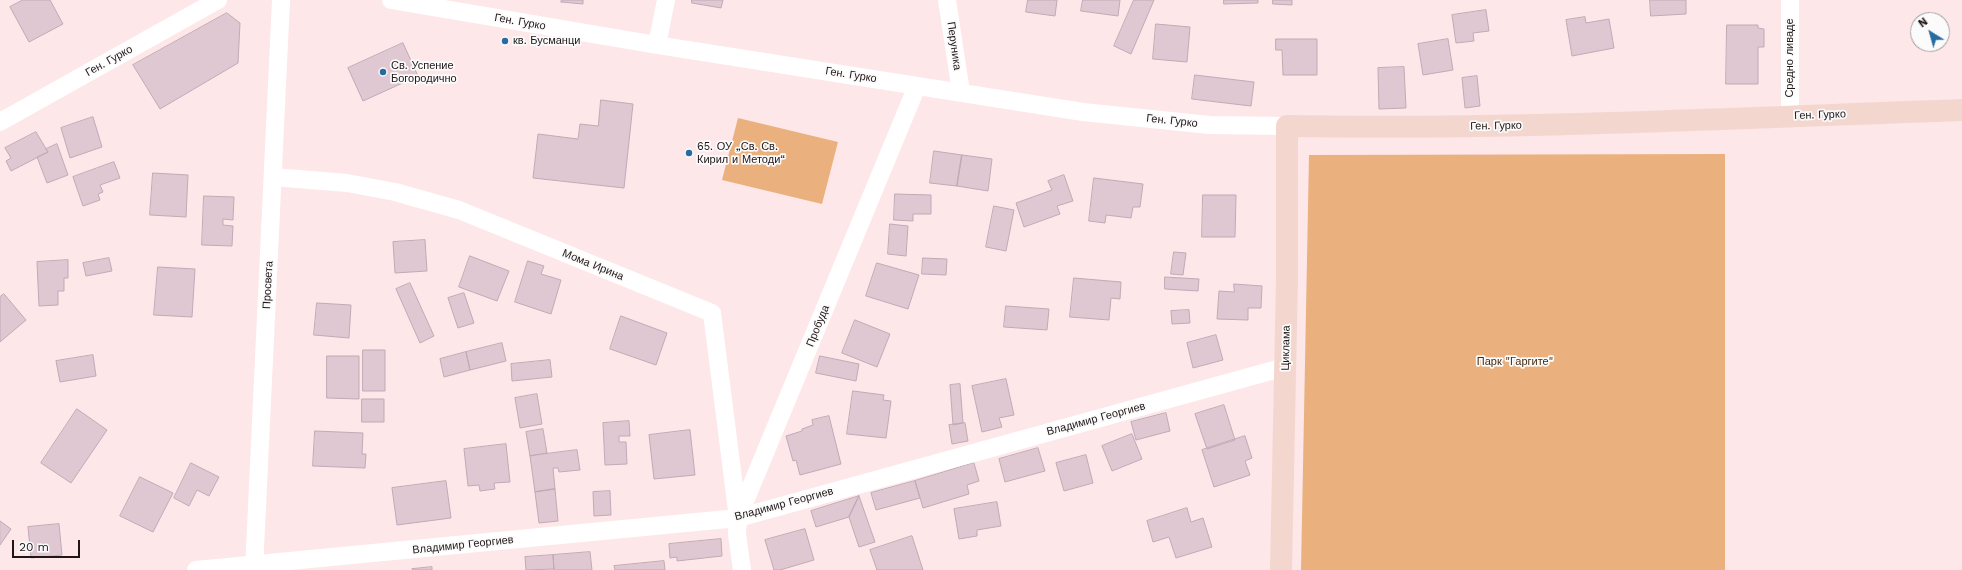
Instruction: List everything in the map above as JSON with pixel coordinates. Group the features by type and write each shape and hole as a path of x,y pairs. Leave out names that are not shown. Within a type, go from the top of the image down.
{"street":[{"name":"Ген. Гурко","path":"0,122 218,0"},
{"name":"Просвета","path":"254,568 281,0"},
{"name":"Ген. Гурко","path":"398,0 657,46 1082,112 1210,125 1381,128 1553,125 1962,110"},
{"path":"657,46 666,0"},
{"name":"Перуника","path":"947,0 961,92"},
{"name":"Средно ливаде","path":"1790,0 1790,116"},
{"name":"Пробуда","path":"742,570 737,534 738,518 917,86"},
{"name":"Циклама","path":"1281,570 1287,278 1287,126"},
{"name":"Мома Ирина","path":"273,177 348,183 395,192 459,210 712,313 738,518"},
{"name":"Владимир Георгиев","path":"196,570 254,568 738,518 1285,367"}],"green space":[{"path":"738,118 838,142 822,204 722,180"},
{"name":"Парк \"Гаргите\"","path":"1725,154 1725,570 1301,570 1309,155"}],"building":[{"path":"23,0 50,0 63,24 29,42 10,7"},
{"path":"562,0 583,0 583,4 561,2"},
{"path":"692,0 723,0 721,8 692,3"},
{"path":"1028,0 1057,0 1055,16 1026,12"},
{"path":"1083,0 1120,0 1118,16 1081,11"},
{"path":"1134,0 1154,0 1131,54 1114,46"},
{"path":"1224,0 1258,0 1258,3 1224,4"},
{"path":"1273,0 1292,0 1292,5 1273,4"},
{"path":"1650,0 1686,0 1686,14 1651,16"},
{"path":"1486,10 1489,31 1473,33 1474,41 1456,43 1452,15"},
{"path":"227,13 240,23 238,63 160,109 133,65"},
{"path":"1585,17 1586,23 1609,19 1614,48 1572,56 1566,20"},
{"path":"1156,24 1190,27 1187,62 1153,59"},
{"path":"1727,25 1758,25 1758,28 1764,29 1764,47 1758,47 1758,84 1726,84"},
{"path":"1276,39 1317,39 1317,75 1283,75 1282,50 1276,50"},
{"path":"1448,39 1453,70 1423,75 1418,44"},
{"name":"Св. Успение Богородично","path":"403,43 418,76 363,101 348,68"},
{"path":"1404,67 1406,108 1379,109 1378,68"},
{"path":"1195,75 1254,82 1251,106 1192,99"},
{"path":"1477,76 1480,106 1465,108 1462,78"},
{"path":"601,100 633,104 624,188 533,178 538,134 578,139 580,124 598,126"},
{"path":"93,117 102,147 70,158 61,128"},
{"path":"36,132 48,152 11,171 6,161 11,158 5,148"},
{"path":"57,144 68,175 47,183 37,157 48,152 46,149"},
{"path":"934,151 962,155 957,186 930,183"},
{"path":"962,155 992,159 988,191 957,186"},
{"path":"114,162 120,178 100,185 103,192 98,194 100,200 83,206 73,177"},
{"path":"153,173 188,175 186,217 150,215"},
{"path":"1064,175 1073,201 1057,206 1060,214 1024,227 1016,203 1052,190 1048,181"},
{"path":"1094,178 1143,184 1140,207 1133,207 1131,218 1106,215 1105,223 1089,221"},
{"path":"895,194 931,195 931,214 913,214 913,221 894,220"},
{"path":"1203,195 1236,195 1235,237 1202,237"},
{"path":"204,196 234,197 233,220 223,219 223,225 233,226 232,246 202,245"},
{"path":"994,206 1014,210 1006,251 986,247"},
{"path":"890,224 908,226 906,256 888,254"},
{"path":"425,240 427,271 395,273 393,242"},
{"path":"1174,252 1186,253 1183,275 1171,274"},
{"path":"470,256 509,271 497,301 459,287"},
{"path":"109,258 112,271 86,276 83,263"},
{"path":"923,258 947,259 946,275 922,274"},
{"path":"68,260 68,278 64,278 64,291 58,291 58,305 39,306 37,262"},
{"path":"528,261 544,266 541,274 561,280 551,314 515,302"},
{"path":"877,263 919,275 908,309 866,296"},
{"path":"158,267 195,269 192,317 154,315"},
{"path":"1165,277 1199,279 1198,291 1165,289"},
{"path":"1074,278 1121,282 1120,299 1111,298 1109,320 1070,317"},
{"path":"410,283 434,336 420,343 396,289"},
{"path":"1234,284 1262,286 1261,308 1248,308 1248,320 1217,319 1219,291 1234,292"},
{"path":"464,293 474,323 458,328 448,298"},
{"path":"4,294 26,320 0,342 0,297"},
{"path":"317,303 351,305 349,338 314,335"},
{"path":"1006,306 1049,309 1047,330 1004,327"},
{"path":"1189,310 1190,323 1172,324 1171,311"},
{"path":"621,316 667,333 656,365 610,349"},
{"path":"855,320 890,334 877,367 842,353"},
{"path":"1216,335 1223,360 1193,368 1187,343"},
{"path":"502,343 506,361 470,370 466,352"},
{"path":"363,350 385,350 385,391 363,391"},
{"path":"466,352 470,370 444,377 440,359"},
{"path":"93,355 96,376 60,382 56,361"},
{"path":"327,356 359,356 359,399 327,398"},
{"path":"820,356 859,364 856,381 816,373"},
{"path":"550,360 552,377 512,381 511,364"},
{"path":"1006,379 1014,415 999,418 1002,427 982,432 972,386"},
{"path":"960,384 963,423 953,425 950,385"},
{"path":"853,391 884,395 883,400 891,401 886,438 847,434"},
{"path":"537,394 542,424 520,428 515,398"},
{"path":"362,399 384,399 384,422 362,422"},
{"path":"1224,405 1235,440 1207,449 1195,414"},
{"path":"77,409 107,430 71,483 41,463"},
{"path":"1166,413 1170,431 1136,440 1131,422"},
{"path":"829,416 841,464 800,475 796,460 793,461 786,436 802,431 802,429 813,425 812,420"},
{"path":"629,421 630,436 619,436 619,442 626,442 627,464 605,465 603,423"},
{"path":"965,423 968,441 952,444 949,425"},
{"path":"543,429 547,453 530,456 526,432"},
{"path":"690,430 695,475 654,479 649,435"},
{"path":"315,431 363,433 362,454 366,454 365,468 313,466"},
{"path":"1132,434 1142,459 1112,471 1102,446"},
{"path":"1245,436 1252,458 1245,461 1250,475 1214,487 1202,450"},
{"path":"506,444 510,482 494,483 495,489 480,491 479,485 468,486 464,449"},
{"path":"1038,448 1045,471 1005,482 999,459"},
{"path":"577,450 580,470 559,472 558,468 553,468 555,489 535,492 530,456"},
{"path":"1086,455 1093,483 1064,491 1056,463"},
{"path":"191,463 219,477 209,496 197,490 189,506 174,498"},
{"path":"974,463 979,481 967,485 969,494 923,508 915,481"},
{"path":"140,477 173,493 153,532 120,516"},
{"path":"446,481 451,518 397,525 392,488"},
{"path":"915,481 920,498 876,510 871,493"},
{"path":"555,489 558,521 539,523 535,492"},
{"path":"610,491 611,515 594,516 593,492"},
{"path":"859,496 875,542 859,547 849,517"},
{"path":"859,496 849,517 816,527 811,511"},
{"path":"997,502 1001,526 977,530 977,536 959,539 954,509"},
{"path":"1187,508 1191,522 1203,518 1212,547 1176,558 1169,537 1153,542 1147,521"},
{"path":"0,521 11,529 0,545"},
{"path":"59,524 62,555 31,558 28,527"},
{"path":"805,529 814,560 780,570 774,570 765,540"},
{"path":"912,536 923,570 877,570 870,550"},
{"path":"721,539 722,556 677,561 677,557 670,558 669,544"},
{"path":"590,552 592,570 554,570 553,555"},
{"path":"553,555 554,569 526,570 525,557"},
{"path":"664,561 665,570 615,570 614,566"},
{"path":"432,567 432,570 412,569"}],"place":[{"name":"кв. Бусманци","path":"505,41"},
{"name":"Св. Успение Богородично","path":"383,72"},
{"name":"65. ОУ „Св. Св. Кирил и Методи“","path":"689,153"}]}
